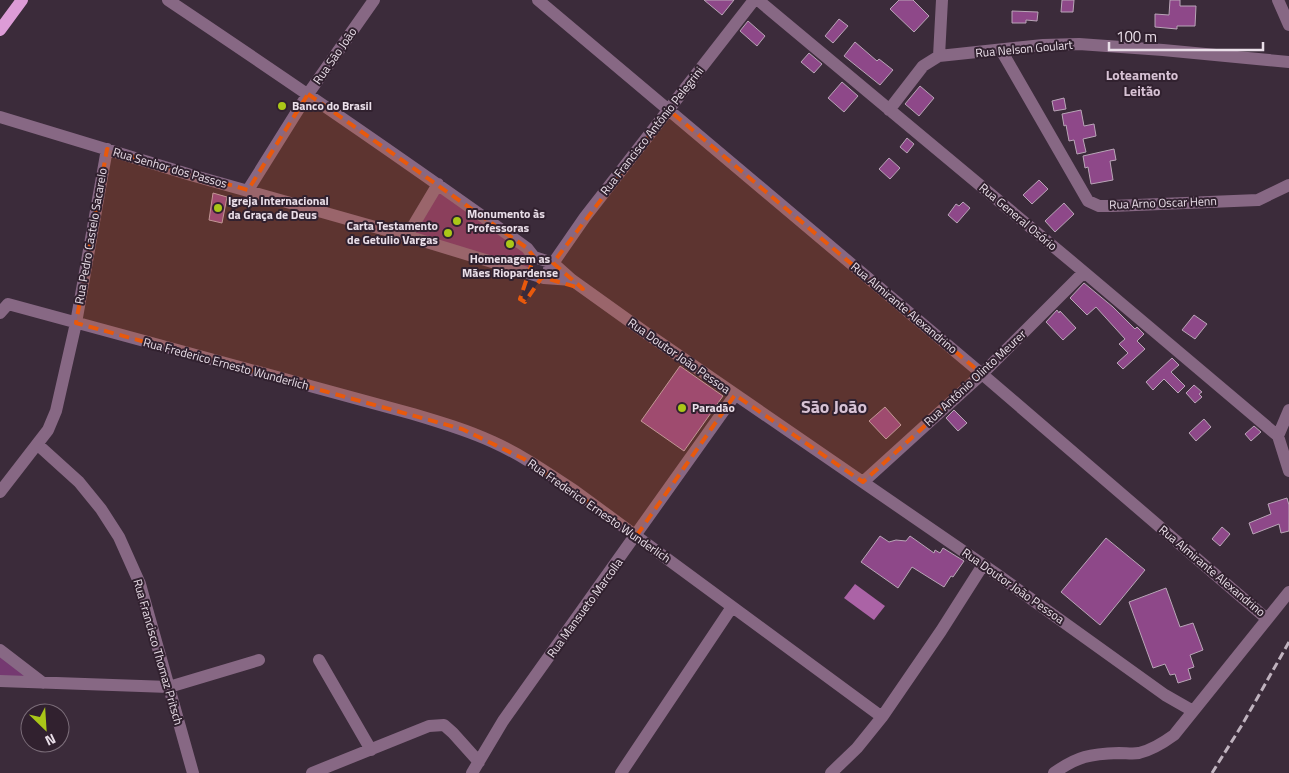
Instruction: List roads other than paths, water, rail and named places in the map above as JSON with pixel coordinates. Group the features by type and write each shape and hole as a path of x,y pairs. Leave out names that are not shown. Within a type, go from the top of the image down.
{"main road":[{"path":"0,30 22,0"}],"street":[{"name":"Rua Doutor João Pessoa","path":"168,0 438,184 527,248 534,257 552,262 572,280 735,395 983,565 1165,695 1193,711"},
{"name":"Rua São João","path":"248,190 308,94 374,0"},
{"name":"Rua Almirante Alexandrino","path":"538,0 982,374 1267,618"},
{"name":"Rua Francisco Antônio Pelegrini","path":"544,278 552,262 585,217 754,0"},
{"name":"Rua General Osório","path":"758,0 1278,436"},
{"path":"889,110 923,66 939,56 942,0"},
{"path":"1280,0 1289,25"},
{"name":"Rua Nelson Goulart","path":"939,56 1079,44 1289,62"},
{"name":"Rua Arno Oscar Henn","path":"1002,50 1088,201 1099,206 1112,206 1258,200 1289,185"},
{"name":"Rua Senhor dos Passos","path":"0,116 544,278 572,280"},
{"name":"Rua Pedro Castelo Sacarelo","path":"0,492 48,430 56,411 70,322 107,149"},
{"path":"407,236 438,184"},
{"path":"529,273 534,257"},
{"name":"Rua Antônio Olinto Meurer","path":"863,482 982,374 1084,272"},
{"name":"Rua Frederico Ernesto Wunderlich","path":"4,309 70,322 462,429 495,443 576,491 882,717"},
{"name":"Rua Mansueto Marcolla","path":"475,768 503,721 735,395"},
{"path":"1289,410 1278,436 1289,471"},
{"name":"Rua Francisco Thomaz Pritsch","path":"37,444 79,482 101,509 119,537 140,584 193,773"},
{"path":"830,773 857,748 882,717 941,631 983,565"},
{"path":"1054,773 1069,762 1082,756 1137,753 1150,749 1174,736 1289,592"},
{"path":"621,773 732,607"},
{"path":"0,650 44,683"},
{"path":"0,681 169,687 259,660"},
{"path":"319,660 371,750"},
{"path":"312,773 429,726 444,726 453,733 475,768"},
{"path":"845,773 857,748"}],"railway":[{"path":"1212,773 1242,725 1289,642"}],"place":[{"name":"Banco do Brasil","path":"282,106"},
{"name":"Igreja Internacional da Graça de Deus","path":"218,208"},
{"name":"Monumento às Professoras","path":"457,221"},
{"name":"Carta Testamento de Getulio Vargas","path":"448,233"},
{"name":"Homenagem as Mães Riopardense","path":"510,244"},
{"name":"Paradão","path":"682,408"}],"district":[{"name":"Loteamento Leitão","path":"1142,84"},
{"name":"São João","path":"834,407"}]}
